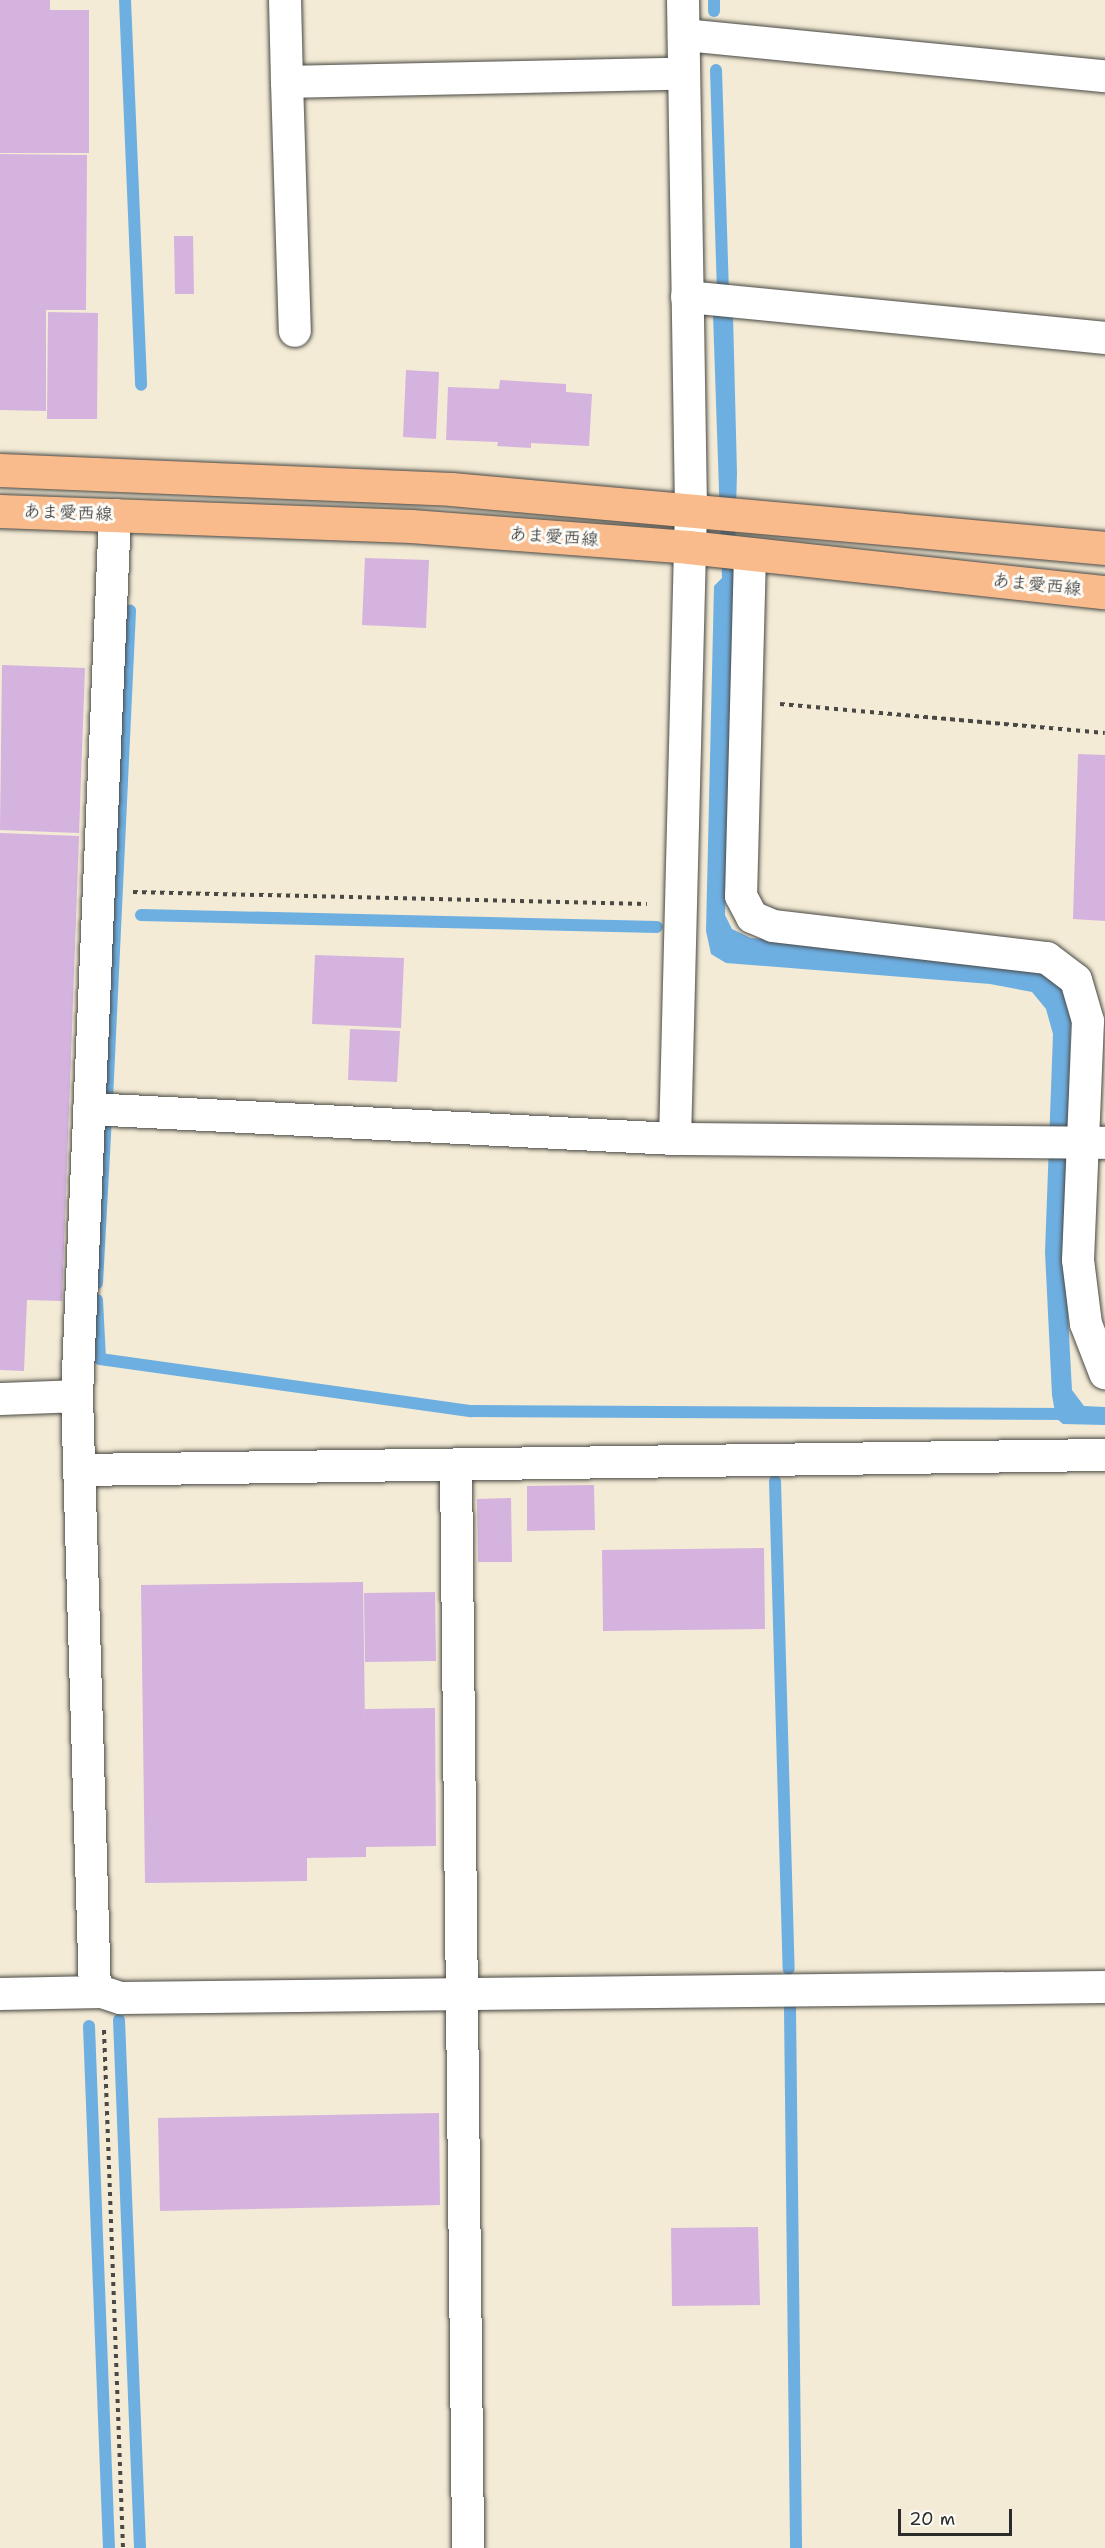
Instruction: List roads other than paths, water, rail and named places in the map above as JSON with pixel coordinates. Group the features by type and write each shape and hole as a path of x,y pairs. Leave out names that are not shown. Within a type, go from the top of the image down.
{"main road":[{"path":"0,470 451,489 1105,548"},
{"name":"あま愛西線","path":"0,511 411,526 688,547 1105,592"}],"street":[{"path":"285,0 295,331"},
{"path":"675,1139 688,547 691,509 683,0"},
{"path":"684,34 1105,76"},
{"path":"288,82 684,74"},
{"path":"687,297 1105,338"},
{"path":"99,1992 77,1396 115,515"},
{"path":"745,553 746,700 741,896 752,917 773,926 1047,958 1076,980 1088,1021 1087,1142 1078,1260 1086,1324 1105,1373"},
{"path":"89,1109 675,1139 1087,1142"},
{"path":"0,1399 77,1396"},
{"path":"79,1470 1105,1455"},
{"path":"456,1466 460,1994 468,2548"},
{"path":"0,1994 99,1992 121,1998 1105,1987"}],"water":[{"path":"713,315 733,315 737,473 725,915 732,929 751,938 1022,963 1047,971 1064,991 1071,1015 1065,1261 1072,1390 1084,1406 1105,1407 1105,1425 1063,1424 1056,1418 1052,1395 1045,1252 1053,1034 1046,1009 1032,992 990,984 726,963 711,954 706,931 714,586 722,578"}],"waterway":[{"path":"125,0 141,385"},
{"path":"714,0 714,11"},
{"path":"716,70 723,288"},
{"path":"107,1099 130,611"},
{"path":"141,915 657,927"},
{"path":"97,1283 106,1119"},
{"path":"97,1300 100,1359 471,1411 1069,1414"},
{"path":"775,1481 789,1969"},
{"path":"790,2008 796,2548"},
{"path":"119,2020 140,2548"},
{"path":"89,2026 109,2548"}]}
